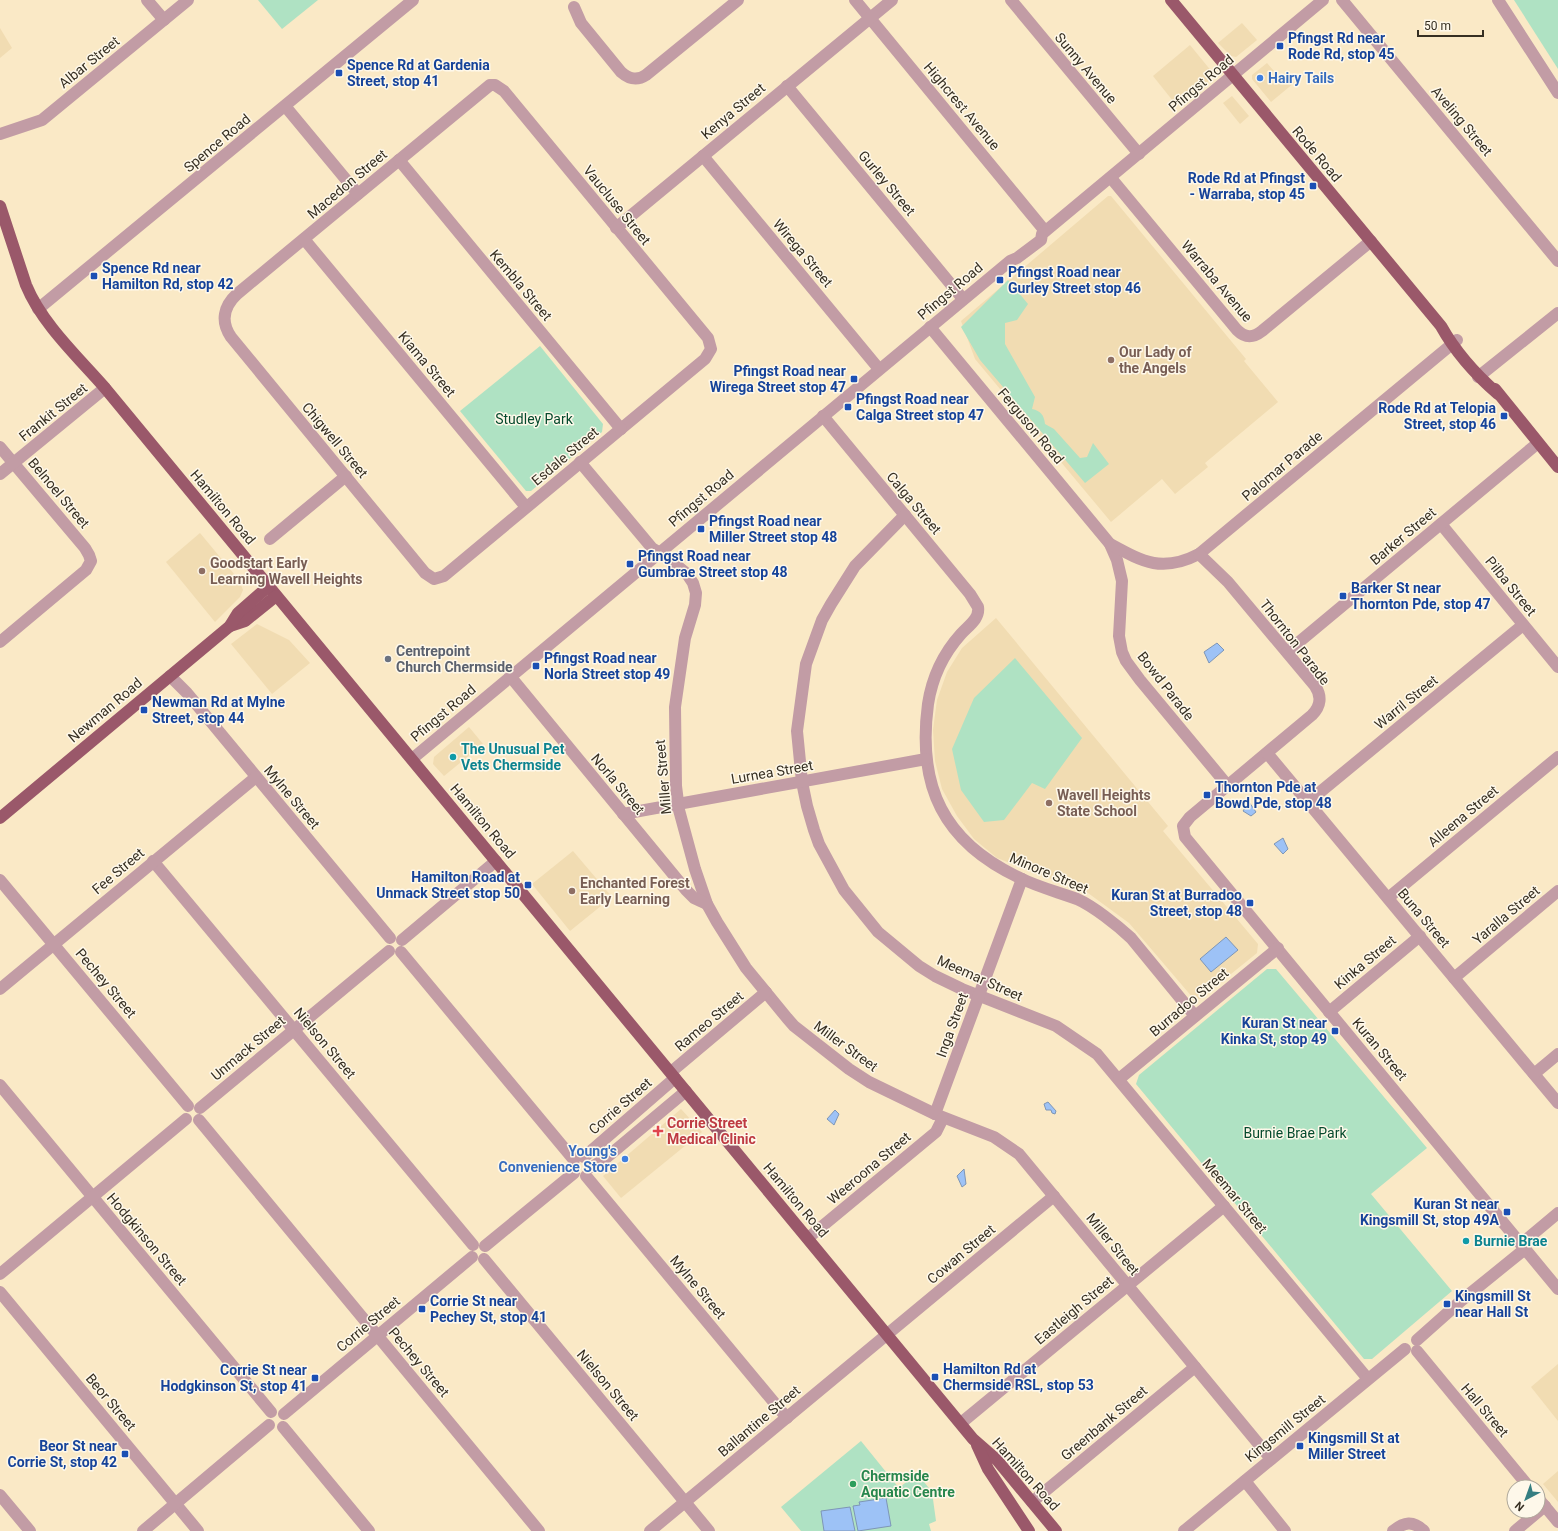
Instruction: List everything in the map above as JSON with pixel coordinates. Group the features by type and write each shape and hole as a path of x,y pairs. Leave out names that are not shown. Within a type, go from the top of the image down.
{"main road":[{"name":"Rode Road","path":"1171,0 1558,467"},
{"name":"Hamilton Road","path":"0,206 26,285 38,309 72,352 105,388 961,1423 973,1439 988,1469 1029,1531"},
{"name":"Newman Road","path":"0,818 230,626 245,621 273,591"},
{"name":"Hamilton Road","path":"973,1439 996,1460 1056,1531"}],"street":[{"path":"147,0 164,20"},
{"name":"Albar Street","path":"0,134 42,120 188,0"},
{"name":"Spence Road","path":"38,309 414,0"},
{"name":"Highcrest Avenue","path":"855,0 1043,233"},
{"name":"Kenya Street","path":"616,228 892,0"},
{"name":"Sunny Avenue","path":"1011,0 1139,154"},
{"name":"Pfingst Road","path":"412,759 658,552 1010,261 1013,254 1035,234 1043,233 1111,178 1323,0"},
{"name":"Aveling Street","path":"1342,0 1558,261"},
{"path":"1498,0 1558,93"},
{"path":"574,7 581,23 621,72 634,84 730,2"},
{"name":"Macedon Street","path":"224,314 228,303 237,294 486,88 490,85 496,84"},
{"name":"Vaucluse Street","path":"496,84 504,91 708,338 711,349"},
{"name":"Gurley Street","path":"787,86 963,299"},
{"path":"286,106 358,194"},
{"name":"Wirega Street","path":"703,156 879,369"},
{"name":"Kembla Street","path":"398,160 620,429"},
{"name":"Warraba Avenue","path":"1111,178 1237,330 1247,336 1258,334 1371,241"},
{"name":"Kiama Street","path":"304,239 526,507"},
{"path":"1481,374 1558,313"},
{"name":"Chigwell Street","path":"224,314 225,325 230,337 425,573 434,579"},
{"name":"Ferguson Road","path":"930,327 1110,544"},
{"name":"Palomar Parade","path":"1110,544 1135,558 1155,564 1175,564 1183,562 1199,554 1454,342"},
{"name":"Esdale Street","path":"434,579 444,576 705,358 711,349"},
{"name":"Frankit Street","path":"0,474 105,388"},
{"name":"Calga Street","path":"823,416 974,599 979,610"},
{"name":"Barker Street","path":"1286,652 1538,443"},
{"name":"Belnoel Street","path":"0,447 85,548 90,555 91,561 86,570 0,642"},
{"name":"Miller Street","path":"580,462 652,548 665,556 687,574 693,583 696,593 695,605 685,638 675,707 674,726 677,804 695,869 708,904 735,952 794,1026 849,1069 869,1082 939,1116 988,1134 1000,1140 1019,1154 1271,1459"},
{"path":"270,539 346,476"},
{"name":"Meemar Street","path":"905,515 855,566 822,620 806,664 797,731 806,806 819,844 851,900 878,932 919,966 935,976 979,996 1060,1028 1097,1054 1368,1379"},
{"name":"Pilba Street","path":"1440,524 1558,667"},
{"name":"Bowd Parade","path":"1110,544 1117,560 1122,581 1119,636 1122,652 1126,661 1228,786"},
{"name":"Thornton Parade","path":"1183,826 1190,817 1312,715 1316,711 1320,702 1317,689 1228,582 1199,554"},
{"name":"Minore Street","path":"979,610 976,618 953,644 938,668 930,694 926,724 926,760 934,795 949,821 969,844 996,866 1022,879 1083,902 1124,931 1195,1016"},
{"name":"Warril Street","path":"1308,802 1523,625"},
{"name":"Mylne Street","path":"170,676 187,693 390,938"},
{"name":"Norla Street","path":"510,676 690,894 708,904"},
{"name":"Buna Street","path":"1267,753 1558,1103"},
{"name":"Alleena Street","path":"1388,898 1558,757"},
{"name":"Lurnea Street","path":"623,814 926,760"},
{"name":"Fee Street","path":"0,989 256,777"},
{"name":"Kuran Street","path":"1183,826 1183,833 1187,839 1558,1289"},
{"name":"Nielson Street","path":"153,861 294,1030 479,1246"},
{"path":"402,940 496,861"},
{"name":"Inga Street","path":"939,1116 979,996 1022,879"},
{"name":"Pechey Street","path":"0,880 188,1106"},
{"name":"Yaralla Street","path":"1454,978 1558,891"},
{"path":"395,952 404,945 402,940 395,936 390,938 386,946 395,952 579,1158 589,1159 589,1171"},
{"name":"Kinka Street","path":"1329,1012 1420,936"},
{"name":"Burradoo Street","path":"1119,1079 1278,948"},
{"name":"Unmack Street","path":"200,1108 294,1030 395,952"},
{"name":"Rameo Street","path":"673,1075 766,992"},
{"path":"1534,1074 1558,1054"},
{"name":"Corrie Street","path":"579,1158 673,1075"},
{"name":"Hodgkinson Street","path":"0,1085 271,1412"},
{"path":"579,1158 572,1166 574,1173 580,1176 589,1171 686,1091"},
{"path":"193,1104 200,1108 202,1112 199,1120 194,1122 186,1119 184,1110 188,1106 193,1104"},
{"name":"Weeroona Street","path":"808,1238 936,1132 939,1116"},
{"path":"0,1274 186,1119"},
{"name":"Pechey Street","path":"199,1120 539,1531"},
{"name":"Mylne Street","path":"589,1171 787,1418"},
{"path":"479,1246 487,1251 484,1259 479,1261 472,1257 470,1250 479,1246 574,1173"},
{"name":"Cowan Street","path":"887,1334 1054,1196"},
{"name":"Eastleigh Street","path":"961,1423 1224,1206"},
{"path":"1417,1346 1456,1305 1523,1246 1558,1212"},
{"name":"Corrie Street","path":"284,1414 472,1257"},
{"name":"Nielson Street","path":"484,1259 709,1531"},
{"name":"Beor Street","path":"0,1292 198,1531"},
{"name":"Ballantine Street","path":"650,1531 887,1334"},
{"name":"Kingsmill Street","path":"1184,1531 1405,1349 1410,1354 1417,1346"},
{"name":"Hall Street","path":"1417,1346 1523,1479"},
{"name":"Greenbank Street","path":"1032,1502 1195,1367"},
{"path":"279,1411 284,1414 286,1419 282,1427 274,1428 270,1425 267,1420 271,1412 279,1411"},
{"path":"143,1531 270,1425"},
{"path":"282,1427 369,1531"},
{"path":"1245,1481 1285,1531"},
{"path":"0,1495 30,1531"},
{"path":"1546,1508 1558,1522"},
{"path":"1515,1531 1526,1519"},
{"path":"1393,1531 1403,1524 1411,1522 1424,1531"}],"shaded area":[{"path":"1242,23 1257,40 1236,57 1231,56 1218,43"},
{"path":"0,28 12,48 0,58"},
{"path":"1190,45 1212,72 1211,79 1177,106 1153,76"},
{"path":"1267,63 1280,78 1282,76 1284,78 1288,76 1294,83 1271,102 1252,79 1252,75"},
{"path":"1232,96 1249,116 1240,124 1223,103"},
{"name":"Our Lady of the Angels","path":"1108,196 1111,196 1246,359 1244,361 1278,402 1205,463 1208,467 1175,494 1162,479 1111,522 975,359 961,321"},
{"name":"Goodstart Early Learning Wavell Heights","path":"200,533 239,580 243,590 240,597 215,622 166,562"},
{"name":"Wavell Heights State School","path":"996,618 1168,826 1163,831 1258,944 1257,953 1200,999 1193,998 1129,923 1088,893 997,858 974,839 957,816 942,789 935,761 933,730 937,700 947,672 962,648"},
{"path":"257,624 289,640 310,663 272,694 231,644"},
{"path":"469,727 483,744 444,776 433,764 434,757"},
{"name":"Enchanted Forest Early Learning","path":"573,851 612,897 570,931 532,884"},
{"path":"681,1109 702,1132 621,1198 603,1176"},
{"path":"1558,1364 1558,1421 1531,1387"},
{"path":"1558,1471 1558,1502 1546,1488 1546,1481"}],"green space":[{"path":"258,0 318,0 282,29"},
{"path":"1514,0 1558,0 1558,69"},
{"path":"1008,280 1028,304 1017,320 1005,323 1005,344 1035,397 1032,409 1042,414 1045,424 1054,429 1080,458 1087,457 1093,443 1109,464 1085,483 980,360 961,327"},
{"name":"Studley Park","path":"540,346 603,424 602,432 531,491 526,491 460,411"},
{"path":"1015,658 1082,738 1045,789 1032,783 1004,820 984,822 961,790 952,749 974,698"},
{"name":"Burnie Brae Park","path":"1267,969 1276,969 1427,1148 1371,1194 1452,1291 1372,1359 1364,1359 1136,1084 1139,1075"},
{"name":"Chermside Aquatic Centre","path":"861,1441 899,1488 917,1473 932,1492 936,1521 929,1524 931,1531 801,1531 781,1507"}],"water":[{"path":"1217,643 1224,650 1209,663 1204,652"},
{"path":"1249,802 1256,812 1251,816 1243,811"},
{"path":"1283,838 1288,849 1283,854 1274,844"},
{"path":"1226,937 1238,950 1211,972 1200,959"},
{"path":"1048,1102 1056,1111 1055,1114 1052,1113 1051,1110 1046,1110 1044,1104"},
{"path":"835,1110 839,1114 834,1125 827,1119"},
{"path":"964,1169 966,1184 962,1187 957,1176"},
{"path":"886,1498 891,1526 858,1531 853,1506 860,1505 859,1502"},
{"path":"850,1507 855,1531 824,1531 821,1511"}],"place":[{"name":"Pfingst Rd near Rode Rd, stop 45","path":"1280,46"},
{"name":"Spence Rd at Gardenia Street, stop 41","path":"339,73"},
{"name":"Hairy Tails","path":"1260,78"},
{"name":"Rode Rd at Pfingst - Warraba, stop 45","path":"1313,186"},
{"name":"Spence Rd near Hamilton Rd, stop 42","path":"94,276"},
{"name":"Pfingst Road near Gurley Street stop 46","path":"1000,280"},
{"name":"Our Lady of the Angels","path":"1111,360"},
{"name":"Pfingst Road near Wirega Street stop 47","path":"854,379"},
{"name":"Pfingst Road near Calga Street stop 47","path":"848,407"},
{"name":"Rode Rd at Telopia Street, stop 46","path":"1504,416"},
{"name":"Pfingst Road near Miller Street stop 48","path":"701,529"},
{"name":"Pfingst Road near Gumbrae Street stop 48","path":"630,564"},
{"name":"Goodstart Early Learning Wavell Heights","path":"202,571"},
{"name":"Barker St near Thornton Pde, stop 47","path":"1343,596"},
{"name":"Centrepoint Church Chermside","path":"388,659"},
{"name":"Pfingst Road near Norla Street stop 49","path":"536,666"},
{"name":"Newman Rd at Mylne Street, stop 44","path":"144,710"},
{"name":"The Unusual Pet Vets Chermside","path":"453,757"},
{"name":"Thornton Pde at Bowd Pde, stop 48","path":"1207,795"},
{"name":"Wavell Heights State School","path":"1049,803"},
{"name":"Hamilton Road at Unmack Street stop 50","path":"528,885"},
{"name":"Enchanted Forest Early Learning","path":"572,891"},
{"name":"Kuran St at Burradoo Street, stop 48","path":"1250,903"},
{"name":"Kuran St near Kinka St, stop 49","path":"1335,1031"},
{"name":"Corrie Street Medical Clinic","path":"658,1131"},
{"name":"Young's Convenience Store","path":"625,1159"},
{"name":"Kuran St near Kingsmill St, stop 49A","path":"1507,1212"},
{"name":"Burnie Brae","path":"1466,1241"},
{"name":"Kingsmill St near Hall St","path":"1447,1304"},
{"name":"Corrie St near Pechey St, stop 41","path":"422,1309"},
{"name":"Hamilton Rd at Chermside RSL, stop 53","path":"935,1377"},
{"name":"Corrie St near Hodgkinson St, stop 41","path":"315,1378"},
{"name":"Kingsmill St at Miller Street","path":"1300,1446"},
{"name":"Beor St near Corrie St, stop 42","path":"125,1454"},
{"name":"Chermside Aquatic Centre","path":"853,1484"}]}
